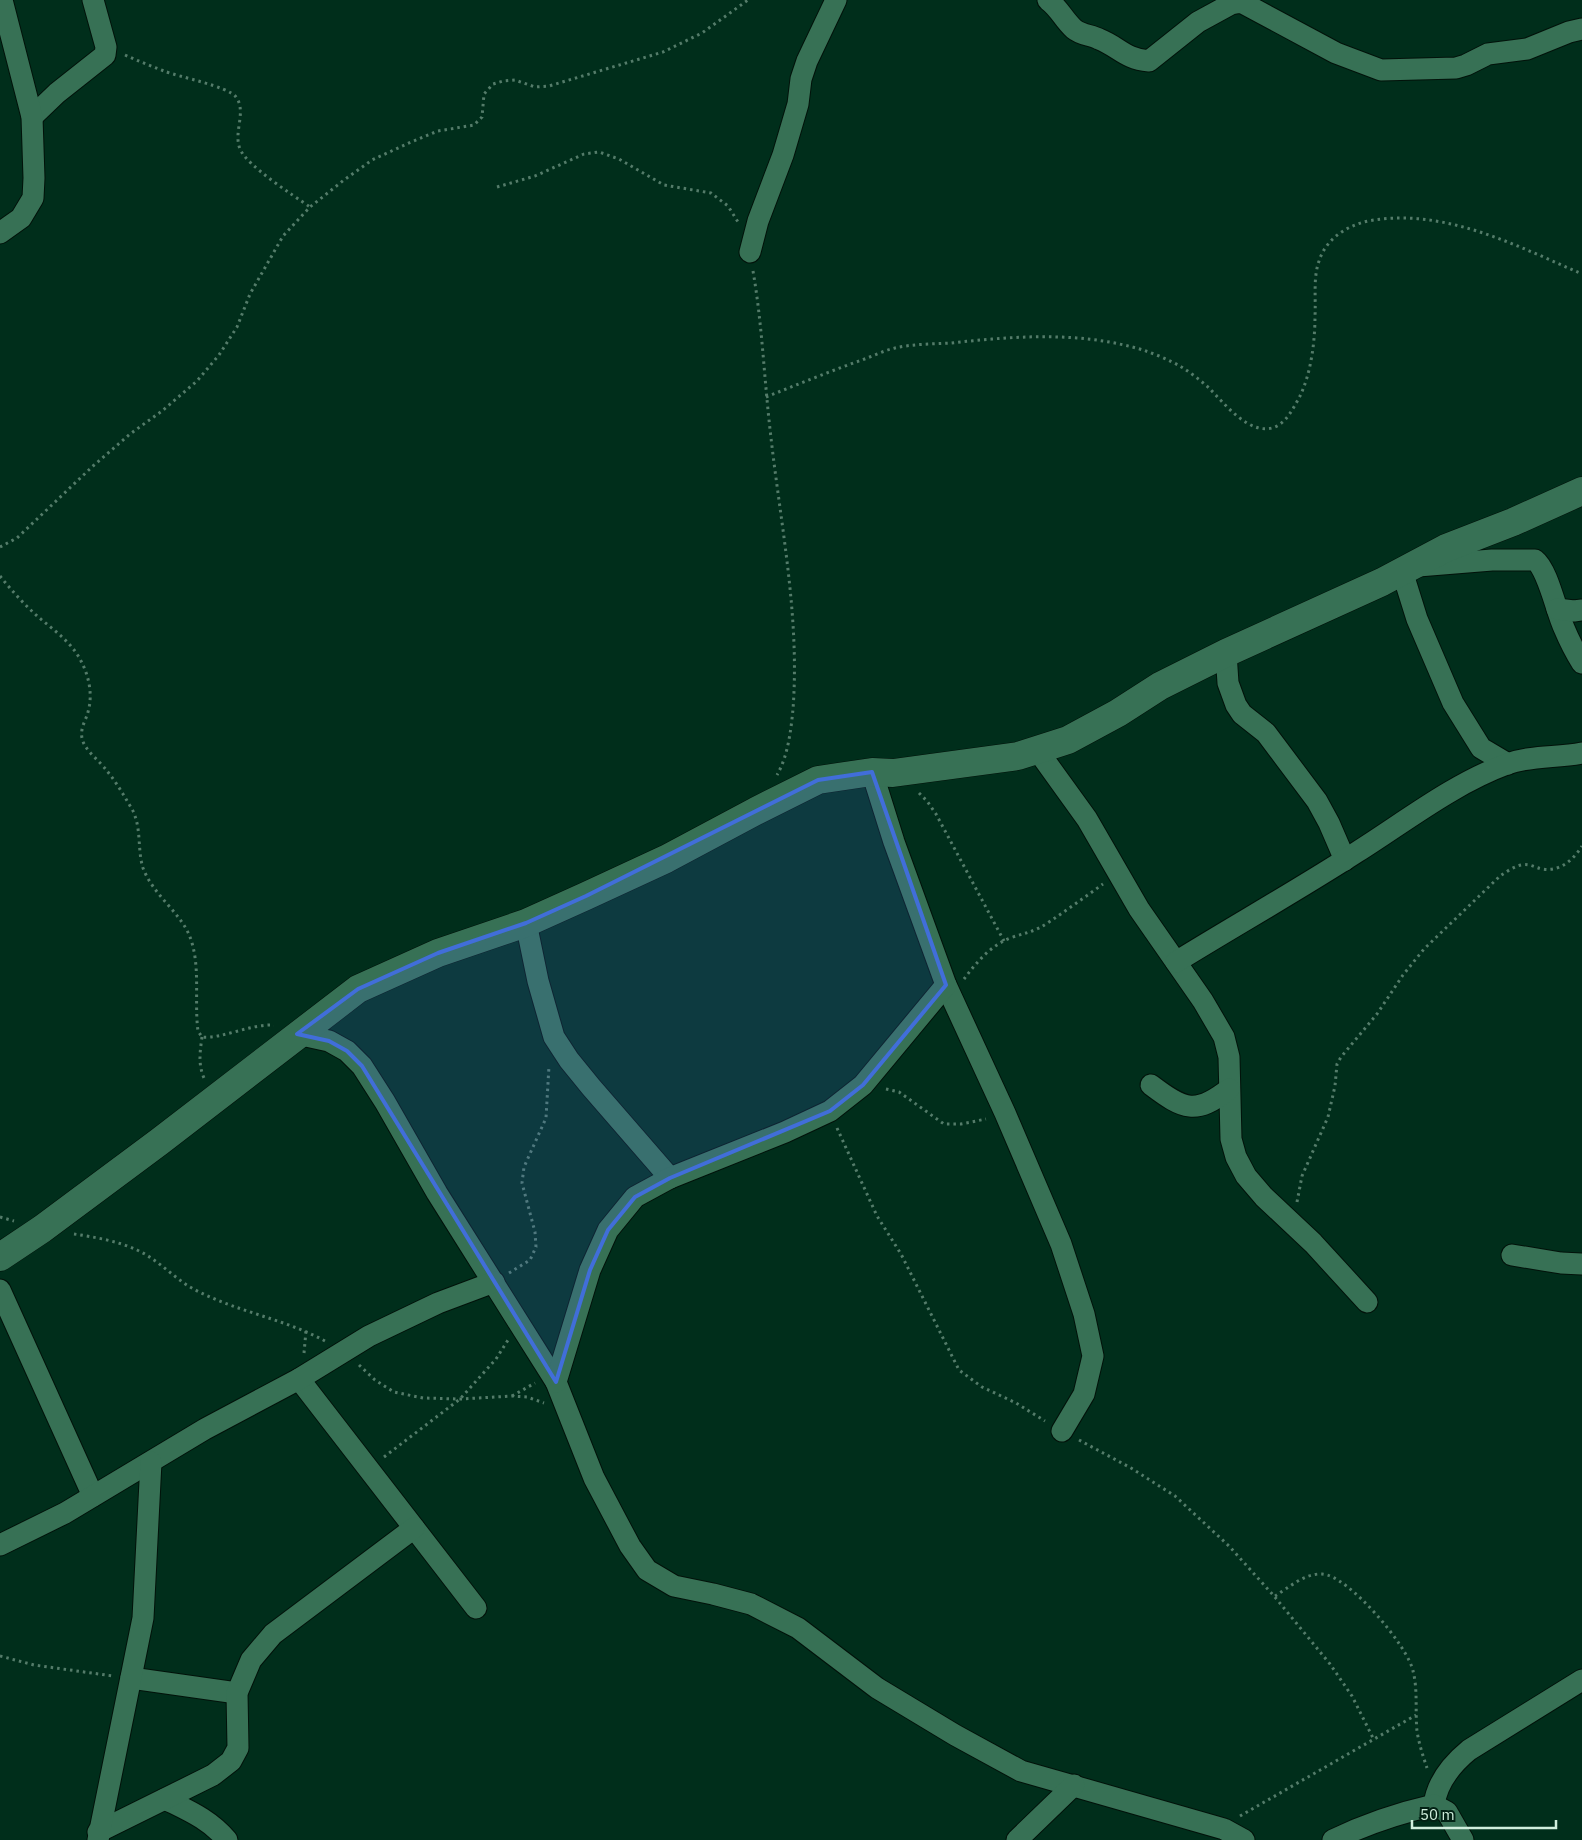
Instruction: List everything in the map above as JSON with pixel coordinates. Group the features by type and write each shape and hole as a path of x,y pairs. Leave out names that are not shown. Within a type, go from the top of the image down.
{"street":[{"path":"0,233 21,218 33,198 34,178 32,117 2,0"},
{"path":"32,117 57,93 105,55 106,47 93,0"},
{"path":"750,252 758,221 783,154 796,112 801,79 807,61 836,0"},
{"path":"1048,0 1057,6 1066,21 1076,31 1100,39 1136,60 1149,61 1198,22 1231,4 1241,2 1336,53 1381,70 1389,71 1456,68 1488,54 1527,49 1569,32 1582,29"},
{"path":"1198,22 1200,0"},
{"path":"0,1257 42,1229 358,989 438,953 526,923 666,859 818,780 1018,756 1068,740 1095,726 1160,686 1226,653 1407,569 1446,548 1513,522 1582,491"},
{"path":"1407,569 1492,560 1535,560 1540,564 1563,627 1582,663"},
{"path":"1407,569 1417,619 1453,702 1481,748 1508,764"},
{"path":"1556,609 1582,610"},
{"path":"1226,653 1228,683 1236,705 1242,714 1266,734 1317,801 1345,860"},
{"path":"1038,751 1087,820 1118,874 1203,1001 1224,1037 1228,1057 1231,1139 1236,1157 1246,1176 1264,1198 1313,1243 1367,1302"},
{"path":"1176,962 1345,860 1451,790 1523,759 1544,756 1564,757 1582,753"},
{"path":"882,772 894,842 948,991 1005,1113 1061,1244 1084,1314 1093,1356 1084,1394 1062,1431"},
{"path":"526,923 538,981 554,1037 590,1087 670,1178"},
{"path":"554,1378 590,1270 608,1230 635,1197 670,1178 784,1132 830,1111 863,1085 948,991"},
{"path":"297,1034 328,1041 347,1051 362,1066 437,1193 554,1378 594,1478 630,1546 646,1570 674,1586 751,1604 798,1628 877,1688 1021,1771 1224,1829 1244,1840"},
{"path":"1151,1085 1179,1102 1191,1106 1202,1106 1212,1102 1229,1089"},
{"path":"1512,1255 1561,1263 1582,1264"},
{"path":"0,1545 65,1512 205,1429 299,1379 369,1336 438,1303 494,1282"},
{"path":"0,1290 92,1496"},
{"path":"299,1379 476,1608"},
{"path":"98,1836 143,1618 152,1462"},
{"path":"98,1836 165,1798 213,1775 231,1761 238,1748 237,1693 250,1660 274,1634 414,1528"},
{"path":"130,1678 237,1693"},
{"path":"1333,1840 1358,1827 1435,1800 1447,1772 1456,1760 1582,1680"},
{"path":"1017,1840 1074,1785"},
{"path":"165,1798 215,1826 227,1840"},
{"path":"1435,1800 1447,1812 1463,1840"}],"path":[{"path":"0,547 17,538 93,466 197,381 219,355 237,327 250,294 283,236 310,207 344,180 372,160 411,142 438,131 474,125 482,118 484,94 493,84 515,80 535,87 549,86 656,54 702,33 748,0"},
{"path":"106,47 164,71 221,88 235,96 240,106 240,122 237,134 240,149 255,166 310,207"},
{"path":"497,187 535,176 584,154 599,152 619,159 664,185 711,192 728,206 741,228 750,252 758,307 766,397 793,628 795,678 788,742 780,771 775,779"},
{"path":"766,397 895,348 974,340 1071,336 1143,350 1166,359 1181,366 1207,386 1230,410 1248,425 1263,429 1274,428 1284,421 1295,407 1304,386 1314,339 1316,318 1315,280 1319,260 1330,240 1343,230 1360,223 1384,218 1426,218 1476,231 1582,274"},
{"path":"0,576 9,588 71,645 81,660 88,677 91,694 82,728 82,738 117,785 133,812 138,825 141,860 144,870 160,896 190,936 195,953 197,1024 198,1031 202,1036 200,1069 214,1099"},
{"path":"882,772 927,801 936,814 1004,941"},
{"path":"1292,1224 1302,1176 1328,1117 1335,1086 1337,1064 1377,1014 1403,975 1424,949 1500,876 1520,865 1529,864 1543,869 1552,869 1563,865 1572,860 1582,846"},
{"path":"948,991 995,946 1004,941 1028,934 1048,923 1118,874"},
{"path":"202,1036 209,1037 264,1024 279,1025 297,1034"},
{"path":"494,1282 530,1260 536,1247 535,1232 522,1183 524,1167 546,1118 549,1065 554,1037"},
{"path":"863,1085 899,1092 944,1124 961,1124 1005,1113"},
{"path":"830,1111 857,1175 878,1216 906,1263 959,1370 982,1387 1131,1468 1175,1496 1229,1546 1274,1596 1352,1696 1374,1740"},
{"path":"42,1229 108,1241 137,1250 190,1287 227,1303 306,1331 344,1351 375,1380 394,1392 423,1398 460,1399 512,1396 527,1398 545,1404 571,1420"},
{"path":"369,1469 460,1399 496,1359 520,1323"},
{"path":"512,1396 554,1378"},
{"path":"1274,1596 1298,1581 1322,1574 1333,1577 1350,1588 1387,1626 1410,1662 1416,1686 1418,1732 1435,1800"},
{"path":"0,1656 34,1665 130,1678"},
{"path":"1224,1829 1252,1809 1416,1715"}],"highlighted area":[{"path":"872,772 946,985 863,1085 830,1111 670,1178 635,1197 608,1230 590,1270 556,1382 362,1066 347,1051 329,1041 297,1034 358,989 438,953 526,923 586,896 818,780"}]}
